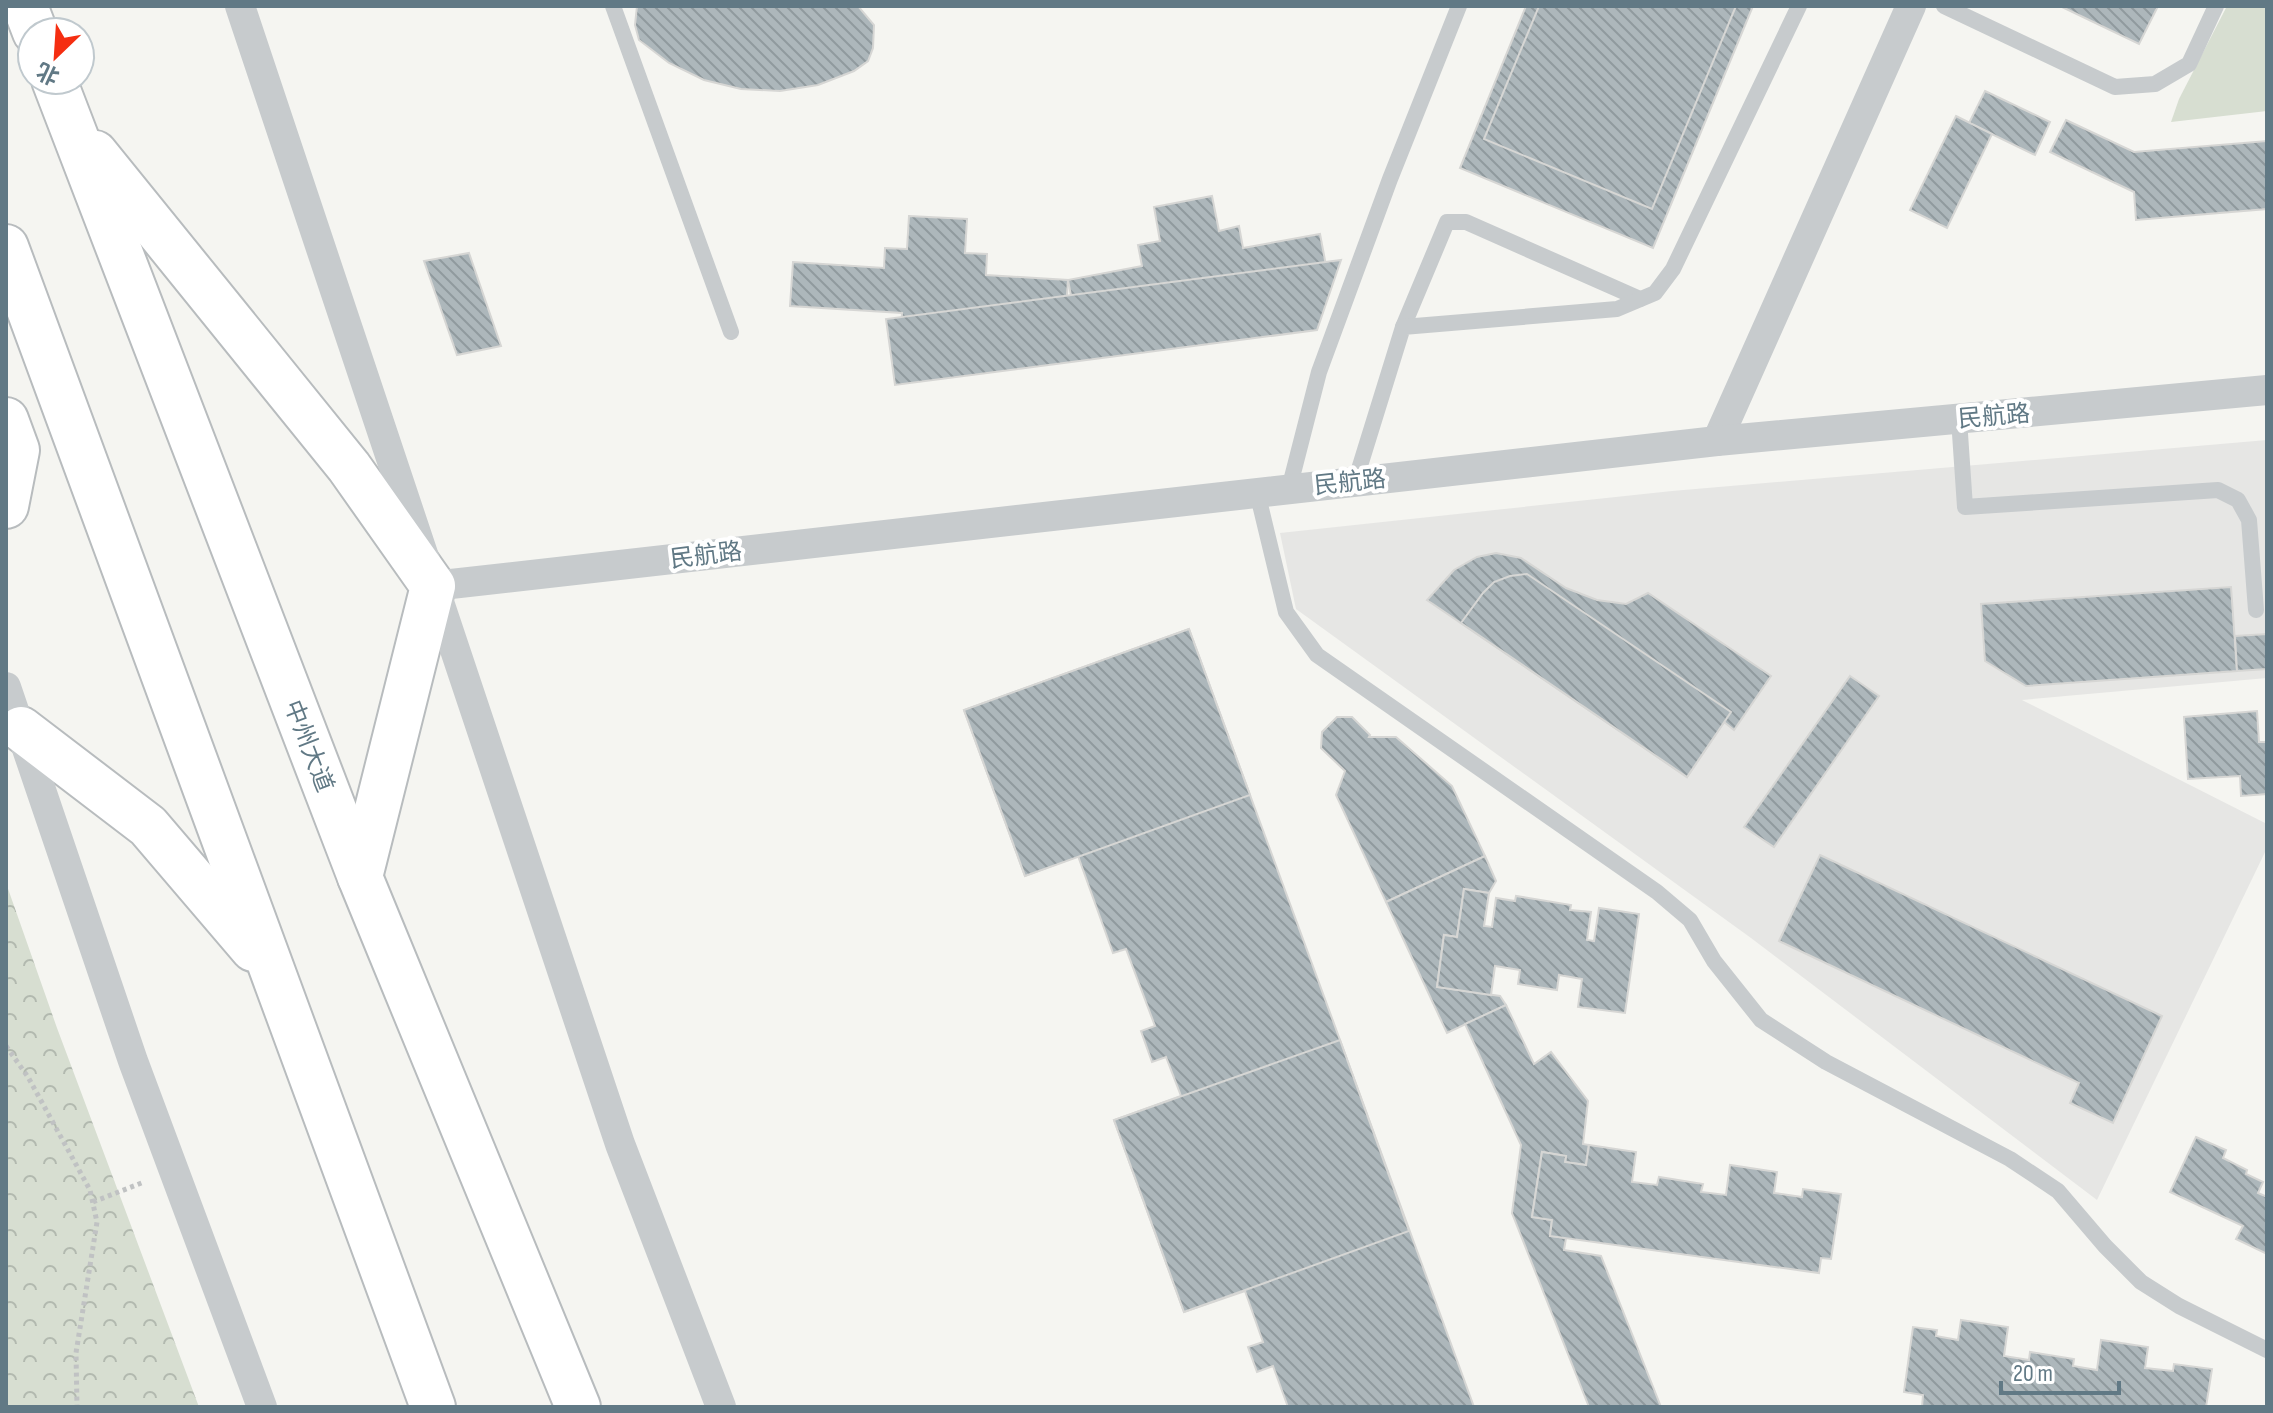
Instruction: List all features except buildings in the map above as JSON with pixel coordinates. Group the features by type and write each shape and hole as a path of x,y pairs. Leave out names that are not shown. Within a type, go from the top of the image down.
{"highway":[{"path":"66,101 349,467 433,586 360,877"},
{"name":"中州大道","path":"66,101 360,877 578,1407"},
{"path":"6,247 433,1407"},
{"path":"6,420 17,450 6,506"},
{"path":"13,731 148,826 273,974"}],"street":[{"path":"240,6 620,1144 721,1407"},
{"path":"1717,441 1911,6"},
{"name":"民航路","path":"433,586 1717,441 2267,390"},
{"path":"6,687 13,731 262,1407"}],"lane":[{"path":"613,6 731,332"},
{"path":"1289,489 1319,372 1390,179 1459,6"},
{"path":"1403,327 1617,309 1655,293 1673,269 1799,6"},
{"path":"1944,6 2115,87 2155,84 2189,64 2216,6"},
{"path":"1355,482 1403,327 1447,222 1466,222 1640,299"},
{"path":"1959,419 1965,507 2218,490 2238,500 2249,520 2256,610"},
{"path":"1257,492 1286,612 1317,655 1657,892 1690,920 1714,961 1761,1020 1826,1062 2010,1159 2058,1191 2141,1282 2179,1306 2267,1350"}],"path":[{"path":"6,1046 28,1077 90,1190 97,1222 76,1353 77,1407"},
{"path":"93,1202 174,1171"}],"shaded area":[{"path":"2267,440 2267,678 2022,700 2267,824 2267,848 2097,1200 1751,938 1296,609 1280,533 1672,491"}],"green space":[{"path":"2227,6 2267,6 2267,111 2171,122 2179,99"},
{"path":"6,883 57,1028 199,1407 6,1407"}]}
